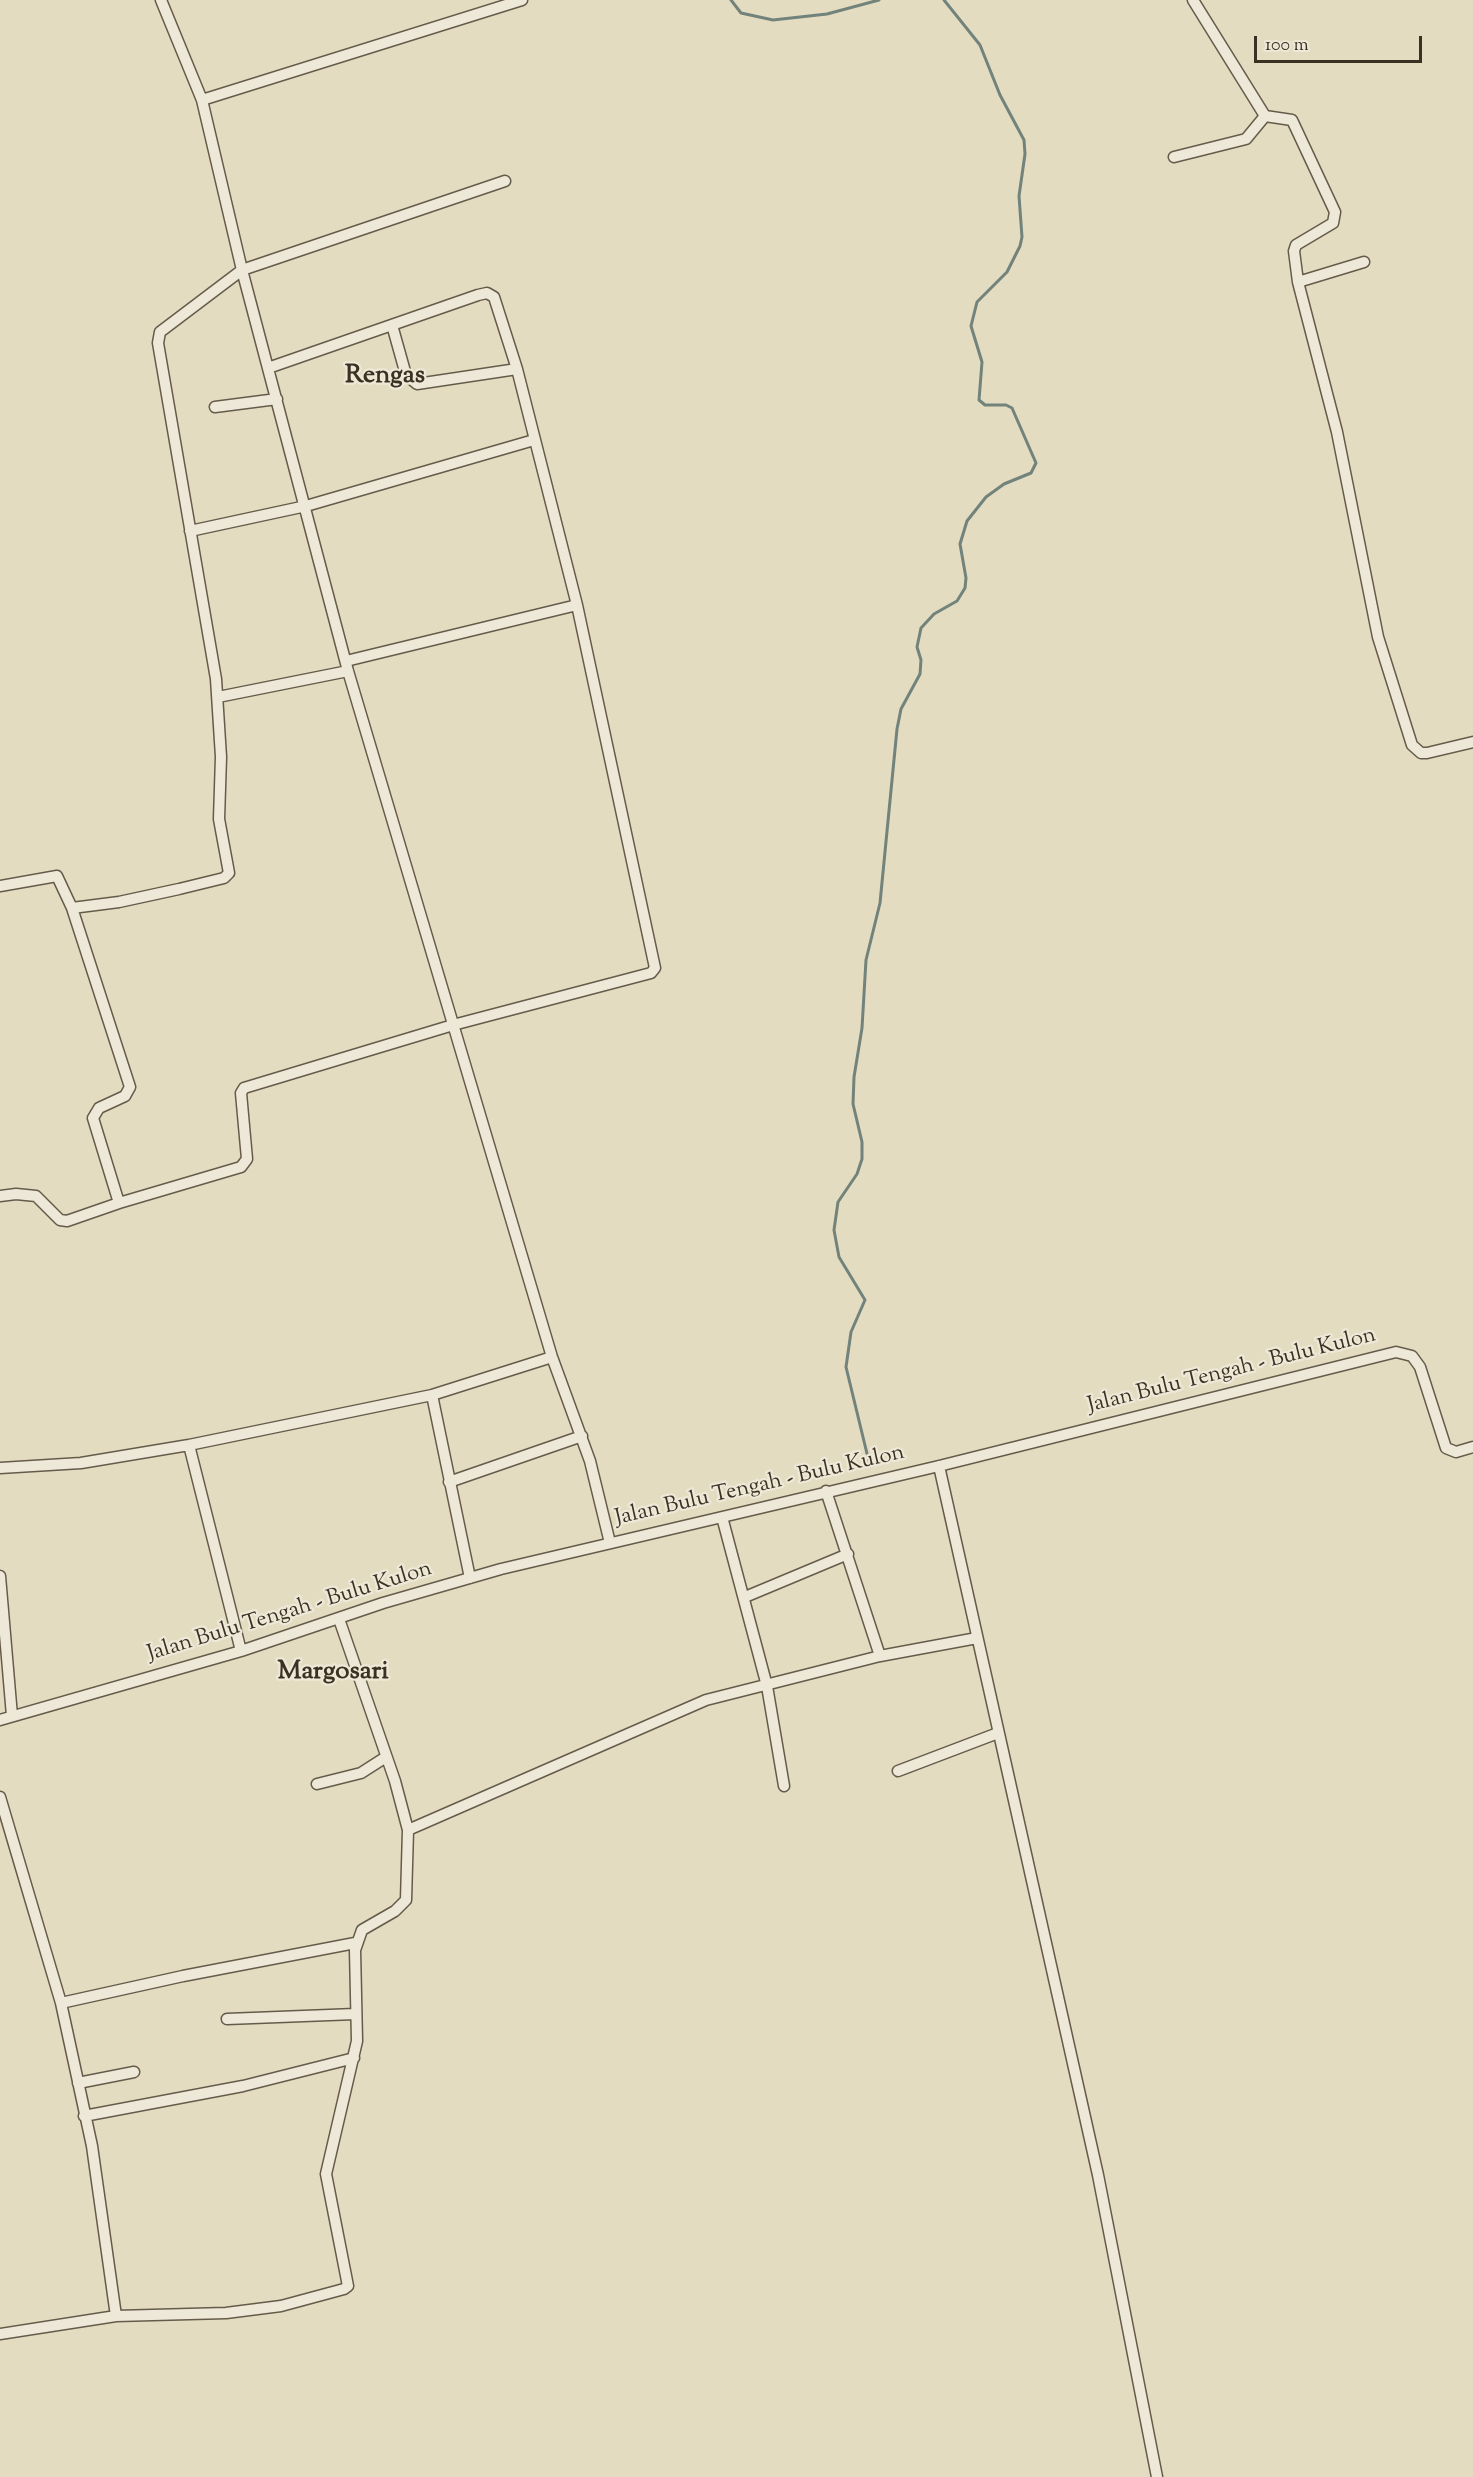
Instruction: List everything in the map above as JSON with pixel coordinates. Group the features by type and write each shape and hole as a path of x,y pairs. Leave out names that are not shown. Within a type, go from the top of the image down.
{"street":[{"path":"161,0 202,100 242,270 347,666 552,1358 582,1436 610,1543"},
{"path":"202,100 522,0"},
{"path":"1193,0 1264,116"},
{"path":"1174,157 1246,139 1264,116"},
{"path":"1264,116 1292,120 1335,212 1333,223 1296,246 1294,251 1298,282 1337,432 1378,637 1412,745 1421,753 1427,753 1473,742"},
{"path":"72,908 119,902 169,891 224,878 230,873 219,815 218,697 158,338 164,327 242,270 505,181"},
{"path":"1298,282 1364,262"},
{"path":"0,1196 16,1194 36,1196 60,1220 68,1221 119,1203 244,1166 247,1159 241,1093 244,1088 453,1025 651,973 656,968 577,605 517,369 494,297 486,294 268,368"},
{"path":"392,325 406,375 417,384 517,369"},
{"path":"215,407 277,399"},
{"path":"190,531 306,506 534,440"},
{"path":"218,697 347,666 577,605"},
{"path":"0,886 57,876 72,908 130,1087 125,1096 99,1108 93,1118 119,1203"},
{"name":"Jalan Bulu Tengah - Bulu Kulon","path":"0,1720 241,1651 470,1578 826,1491 939,1466 1396,1352 1412,1356 1420,1367 1446,1448 1456,1452 1473,1447"},
{"path":"0,1468 81,1462 189,1445 432,1395 552,1358"},
{"path":"432,1395 470,1578"},
{"path":"449,1482 582,1436"},
{"path":"189,1445 241,1651"},
{"path":"939,1466 1093,2153 1157,2477"},
{"path":"826,1491 880,1656"},
{"path":"722,1517 767,1686 784,1786"},
{"path":"745,1597 848,1554"},
{"path":"0,1576 12,1716"},
{"path":"0,2334 116,2316 226,2313 281,2306 348,2286 326,2174 357,2041 355,1943 362,1930 395,1911 406,1900 408,1830 339,1619"},
{"path":"408,1830 696,1704 880,1656 976,1638"},
{"path":"897,1771 998,1733"},
{"path":"317,1784 361,1773 386,1757"},
{"path":"0,1797 61,2003 92,2146 116,2316"},
{"path":"61,2003 355,1943"},
{"path":"227,2019 355,2014"},
{"path":"84,2116 243,2086 354,2058"},
{"path":"78,2083 134,2072"}],"waterway":[{"path":"731,0 741,13 773,20 827,14 879,0"},
{"path":"870,1466 846,1367 851,1332 865,1300 839,1257 834,1230 838,1202 857,1174 862,1159 862,1142 853,1104 854,1077 862,1028 866,960 880,903 897,729 901,709 920,674 921,660 917,647 921,628 934,614 957,601 965,588 966,578 960,544 967,521 986,497 1004,484 1031,473 1036,463 1012,408 1006,405 985,405 979,400 982,362 971,326 977,302 1007,272 1020,246 1022,237 1019,196 1025,154 1024,140 1000,95 980,45 944,0"}],"district":[{"name":"Rengas","path":"385,378"},
{"name":"Margosari","path":"333,1674"}]}
